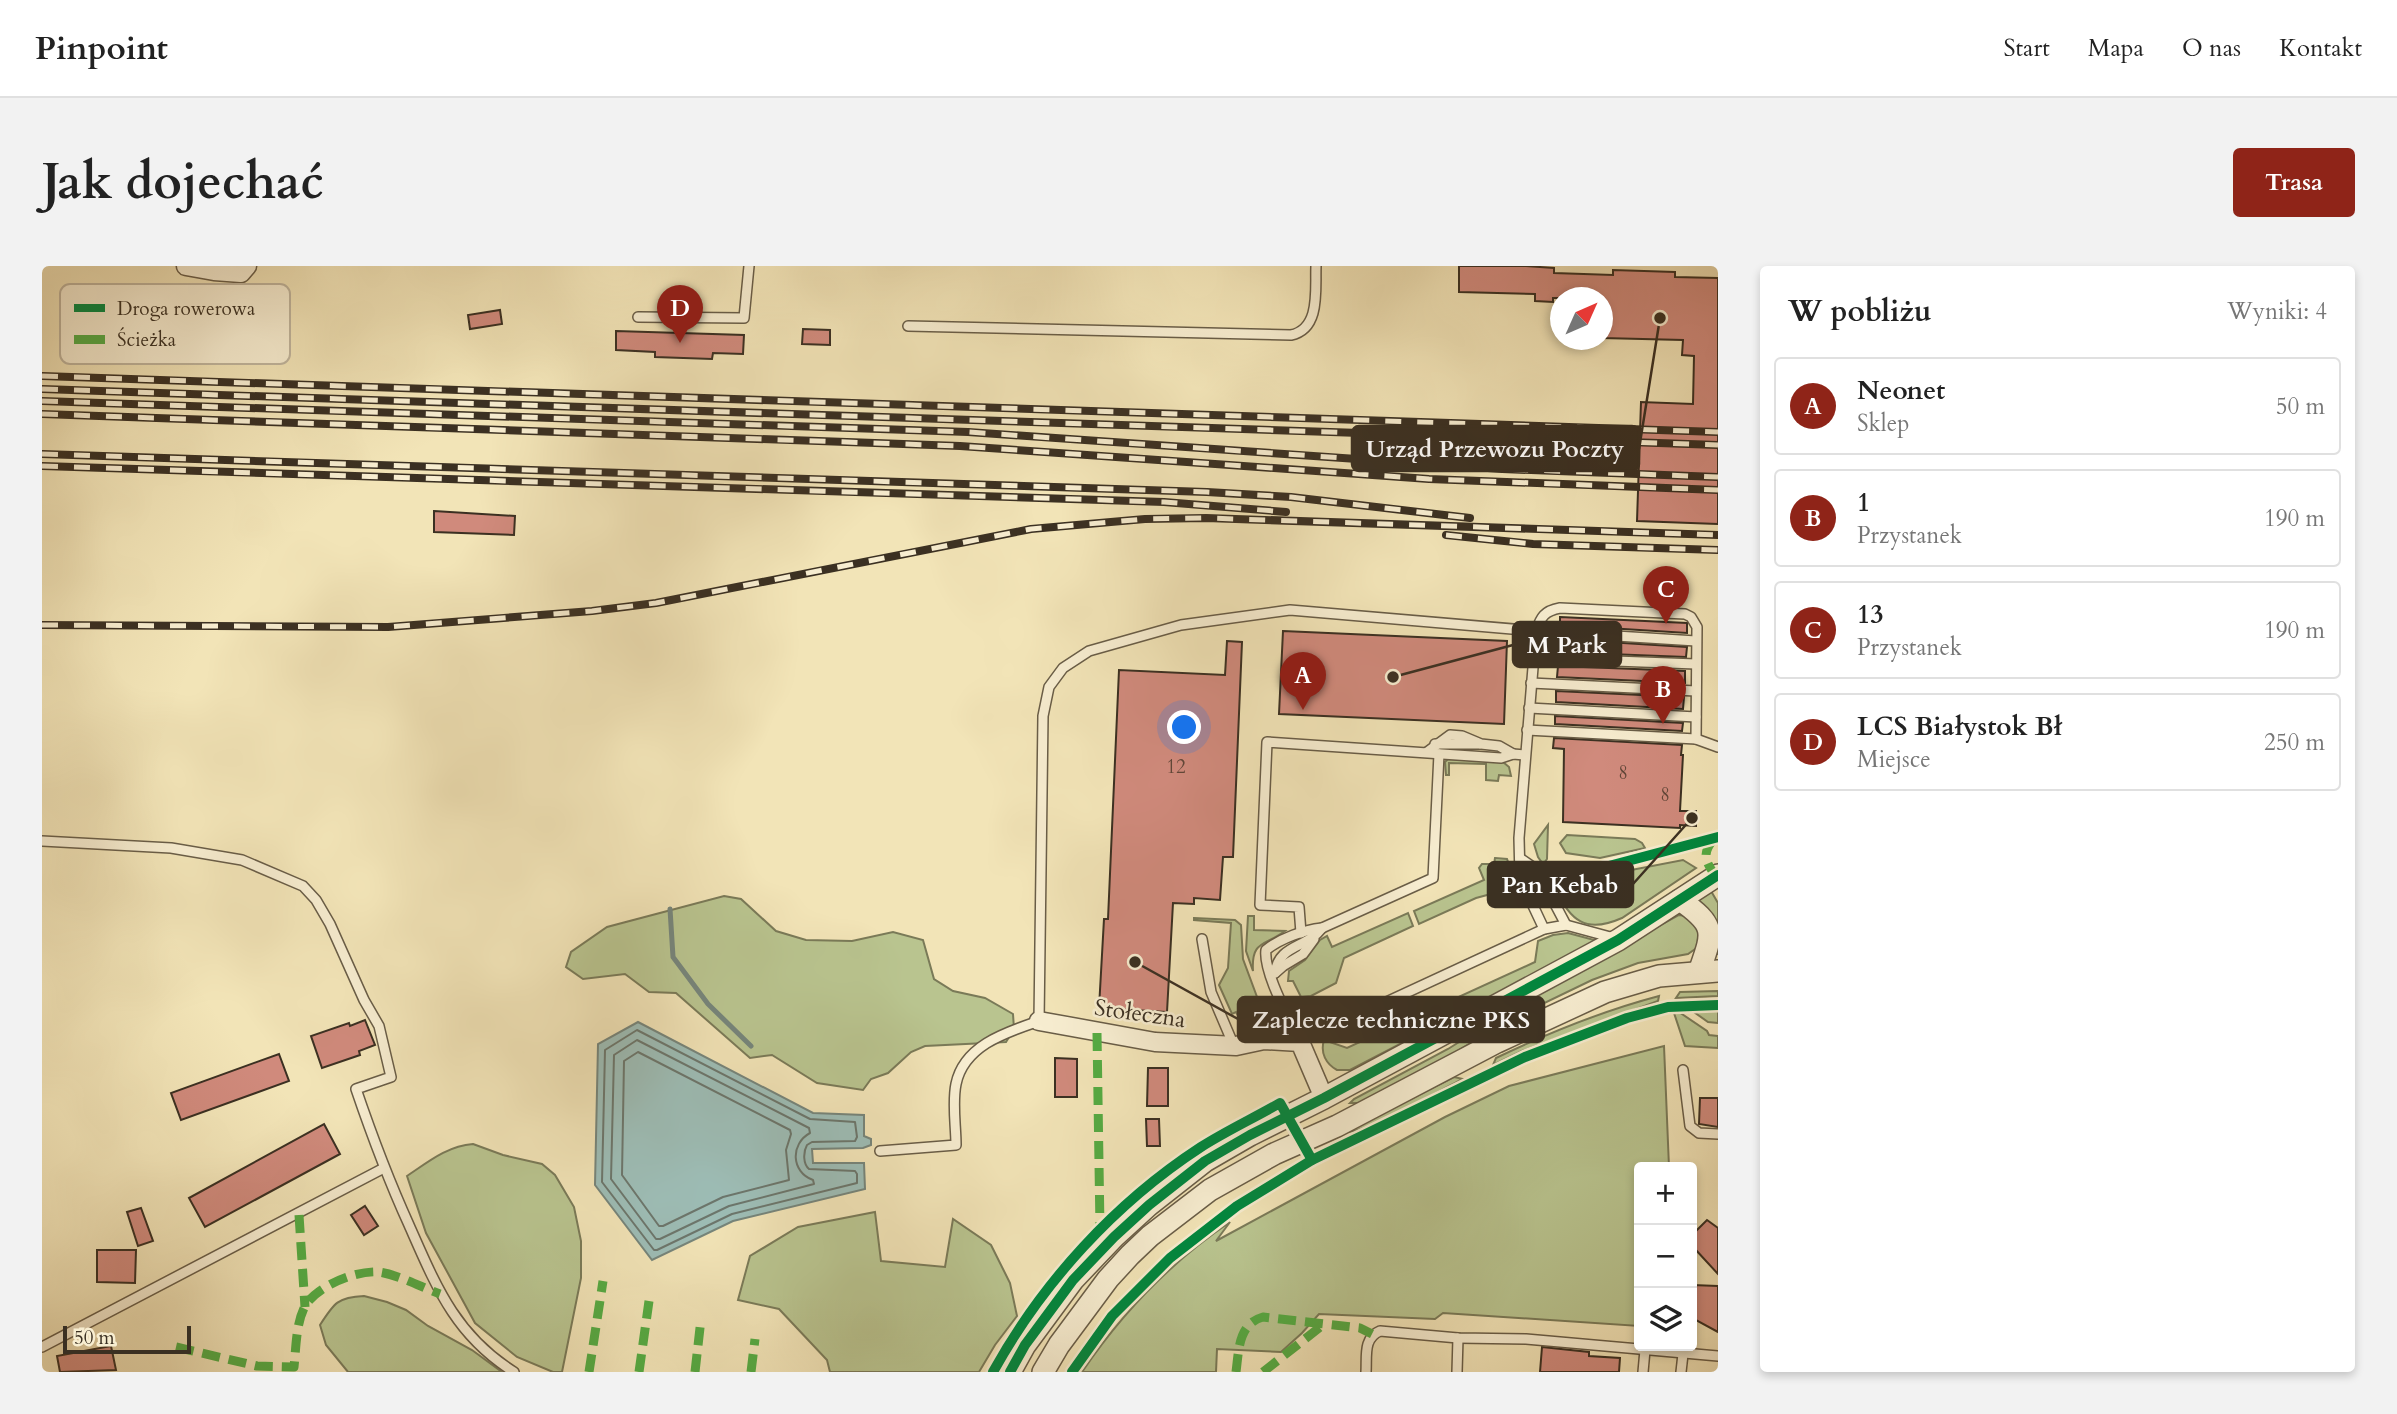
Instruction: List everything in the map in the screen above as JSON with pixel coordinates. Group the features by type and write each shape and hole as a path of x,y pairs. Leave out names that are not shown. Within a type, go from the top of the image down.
{"street":[{"path":"187,266 241,272 247,266"},
{"path":"1010,1372 1025,1345 1073,1280 1149,1205 1205,1161 1618,940 1718,874"},
{"path":"1043,1372 1059,1345 1108,1279 1150,1236 1231,1177 1273,1154 1337,1126 1497,1042 1605,992 1659,976 1708,972 1709,927 1699,914 1680,900"},
{"name":"Stołeczna","path":"1039,1021 1155,1042 1234,1046 1264,1040 1300,1042"},
{"path":"1300,1042 1337,1126"}],"lane":[{"path":"638,317 744,317 749,266"},
{"path":"908,326 1284,336 1297,334 1311,318 1315,307 1316,266"},
{"path":"1544,929 1520,878 1519,838 1536,632 1541,617 1560,608 1685,614 1696,622 1696,738"},
{"path":"880,1151 956,1145 956,1083 969,1058 998,1035 1039,1021 1043,716 1049,687 1063,668 1089,650 1181,625 1290,610 1536,632 1696,641"},
{"path":"1534,658 1696,664"},
{"path":"1531,683 1696,691"},
{"path":"1529,708 1696,717"},
{"path":"1527,730 1696,738 1718,747"},
{"path":"1301,933 1298,907 1260,905 1267,742 1427,752 1481,744 1499,746 1513,754"},
{"path":"1437,749 1501,758 1513,754 1525,755"},
{"path":"1437,749 1433,878 1266,950 1265,959 1300,1042 1544,929 1566,925 1618,940"},
{"path":"42,841 171,848 242,860 303,886 316,900 379,1026 391,1077 356,1090 384,1168 447,1307 473,1339 514,1372"},
{"path":"1521,859 1537,870 1566,925"},
{"path":"1275,985 1276,962 1281,955 1314,939 1322,928"},
{"path":"1202,939 1211,992 1234,1046"},
{"path":"1683,1070 1690,1126 1699,1133 1718,1134"},
{"path":"42,1347 384,1168"},
{"path":"1366,1372 1368,1342 1372,1334 1380,1331 1458,1338 1526,1339 1634,1349"},
{"path":"1457,1372 1458,1338"},
{"path":"1643,1372 1645,1351"},
{"path":"1654,1351 1718,1356"},
{"path":"1681,1372 1683,1354"}],"green space":[{"path":"1448,759 1503,762 1509,767 1511,776 1499,775 1498,781 1486,780 1486,764 1449,763 1449,775 1446,775 1445,762"},
{"path":"1548,825 1547,859 1543,864 1534,844"},
{"path":"1567,835 1635,839 1645,848 1600,858 1566,853 1560,843"},
{"path":"1495,858 1507,859 1517,887 1476,898 1419,924 1414,911 1484,880 1479,868 1482,864 1494,864"},
{"path":"1683,860 1696,868 1622,918 1609,923 1589,924 1573,916 1555,888 1569,882"},
{"path":"1711,891 1718,903 1718,954 1714,954 1695,902"},
{"path":"724,896 741,899 776,931 806,940 852,941 893,932 923,940 934,979 953,991 985,998 1013,1014 1014,1029 1006,1042 925,1046 911,1052 888,1073 871,1079 863,1090 817,1083 772,1055 750,1058 676,993 649,992 625,974 583,979 566,967 571,952 607,927"},
{"path":"1408,913 1413,926 1344,958 1336,983 1311,996 1301,997 1293,981 1288,981 1289,971 1305,960 1320,940 1327,936 1332,947"},
{"path":"1679,915 1686,916 1700,931 1698,947 1688,954 1638,963 1592,980 1505,1022 1446,1058 1360,1103 1350,1103 1448,1049 1523,1002"},
{"path":"1248,916 1254,916 1254,930 1285,931 1257,949 1253,971 1246,951"},
{"path":"1194,918 1235,920 1241,925 1243,959 1263,1013 1246,1024 1236,1012 1232,1014 1219,985 1228,968 1231,923"},
{"path":"1568,933 1598,941 1350,1070 1337,1070 1325,1058 1324,1040 1347,1048 1535,962 1538,941"},
{"path":"1718,991 1718,996 1676,998 1680,992"},
{"path":"1659,996 1658,1001 1522,1051 1493,1065 1496,1058 1556,1032 1618,1008"},
{"path":"1691,1010 1718,1010 1718,1023 1708,1022"},
{"path":"1679,1012 1709,1035 1718,1036 1718,1048 1685,1046 1674,1013"},
{"path":"1664,1046 1669,1162 1634,1162 1634,1326 1443,1313 1435,1319 1319,1314 1281,1352 1217,1349 1216,1372 1082,1372 1114,1329 1149,1290 1188,1254 1230,1222 1216,1241 1445,1117 1509,1086"},
{"path":"1454,1077 1463,1079 1384,1119 1345,1132"},
{"path":"473,1144 503,1155 542,1164 555,1175 574,1207 581,1241 581,1278 562,1372 553,1372 517,1357 475,1323 426,1233 407,1176 446,1151"},
{"path":"875,1212 881,1261 945,1267 953,1219 991,1245 1010,1283 1017,1316 979,1372 830,1372 827,1360 779,1309 738,1300 750,1256 798,1227"},
{"path":"364,1296 406,1310 428,1326 472,1350 502,1372 348,1372 326,1345 320,1325 329,1311 342,1300"}],"water":[{"path":"638,1022 813,1113 864,1115 864,1136 871,1139 871,1145 863,1148 812,1149 813,1163 864,1163 865,1189 733,1221 652,1260 595,1185 598,1044"}],"building":[{"path":"1459,266 1526,266 1554,268 1554,273 1613,275 1613,270 1675,272 1675,277 1718,278 1718,524 1637,521 1641,402 1693,404 1694,356 1682,355 1683,340 1613,338 1613,287 1550,287 1550,302 1535,301 1535,294 1459,292"},
{"path":"500,310 502,324 470,329 468,315"},
{"path":"803,329 830,330 830,345 802,344"},
{"path":"616,331 744,335 743,354 713,353 712,359 655,357 655,352 616,350"},
{"path":"434,511 515,516 514,535 434,532"},
{"path":"1560,617 1687,623 1687,633 1560,625"},
{"path":"1283,631 1507,641 1504,724 1279,714"},
{"path":"1559,639 1687,647 1686,657 1558,652"},
{"path":"1227,641 1242,642 1233,857 1223,857 1220,900 1194,898 1194,904 1173,903 1167,1012 1099,1008 1104,919 1108,919 1119,670 1225,675"},
{"path":"1558,666 1685,671 1685,683 1557,677"},
{"path":"1556,691 1684,697 1683,709 1556,702"},
{"path":"1555,716 1683,723 1682,731 1555,724"},
{"path":"1554,738 1682,745 1680,811 1696,811 1696,826 1680,825 1680,828 1563,822 1564,749 1553,748"},
{"path":"365,1020 375,1045 359,1051 360,1055 322,1068 311,1036"},
{"path":"279,1054 289,1081 181,1120 171,1093"},
{"path":"1055,1058 1077,1059 1077,1097 1055,1097"},
{"path":"1148,1068 1168,1068 1168,1106 1147,1106"},
{"path":"1700,1098 1718,1098 1718,1127 1699,1124"},
{"path":"1146,1119 1159,1119 1160,1146 1147,1146"},
{"path":"324,1124 340,1154 205,1227 189,1198"},
{"path":"365,1206 378,1226 364,1235 351,1215"},
{"path":"141,1208 153,1241 138,1246 127,1212"},
{"path":"1707,1220 1718,1228 1718,1274 1697,1251 1697,1230"},
{"path":"97,1250 136,1250 135,1283 97,1282"},
{"path":"1697,1285 1718,1286 1718,1332 1697,1321"},
{"path":"111,1346 116,1370 60,1372 57,1356"},
{"path":"1542,1347 1589,1352 1589,1356 1620,1358 1619,1372 1540,1372"}],"waterway":[{"path":"670,909 673,957 708,1004 751,1046"}],"railway":[{"path":"42,376 1718,432"},
{"path":"42,389 1718,445"},
{"path":"42,401 968,432 1502,469 1718,477"},
{"path":"42,414 960,446 1429,479 1718,490"},
{"path":"42,454 1207,492 1291,497 1470,518"},
{"path":"42,466 1164,502 1286,512"},
{"path":"42,625 388,627 592,611 656,603 1031,529 1145,519 1206,518 1718,535"},
{"path":"1446,535 1533,544 1718,550"}],"marked path":[{"path":"1714,839 1706,855 1718,880"},
{"path":"1097,1033 1100,1229"},
{"path":"299,1215 305,1307"},
{"path":"176,1347 257,1366 294,1367 298,1329 304,1308 317,1293 337,1281 359,1274 379,1272 402,1278 440,1294"},
{"path":"589,1372 603,1281"},
{"path":"639,1372 649,1301"},
{"path":"1236,1372 1244,1332 1255,1320 1263,1317 1360,1328 1372,1334"},
{"path":"695,1372 701,1319"},
{"path":"1263,1372 1324,1324"},
{"path":"751,1372 755,1339"}],"cycle path":[{"path":"1605,867 1718,837"},
{"path":"1010,1372 1025,1345 1073,1280 1149,1205 1205,1161 1618,940 1718,875"},
{"path":"1072,1372 1112,1316 1170,1258 1237,1206 1312,1160 1525,1057 1627,1018 1668,1007 1718,1005"},
{"path":"993,1372 1034,1307 1083,1247 1139,1193 1201,1147 1280,1103 1312,1160"}],"place":[{"name":"Urząd Przewozu Poczty","path":"1660,318"},
{"name":"LCS Białystok Bł","path":"680,343"},
{"name":"13","path":"1666,624"},
{"name":"M Park","path":"1393,677"},
{"name":"Neonet","path":"1303,710"},
{"name":"1","path":"1663,724"},
{"name":"Pan Kebab","path":"1692,818"},
{"name":"Zaplecze techniczne PKS","path":"1135,962"}]}
